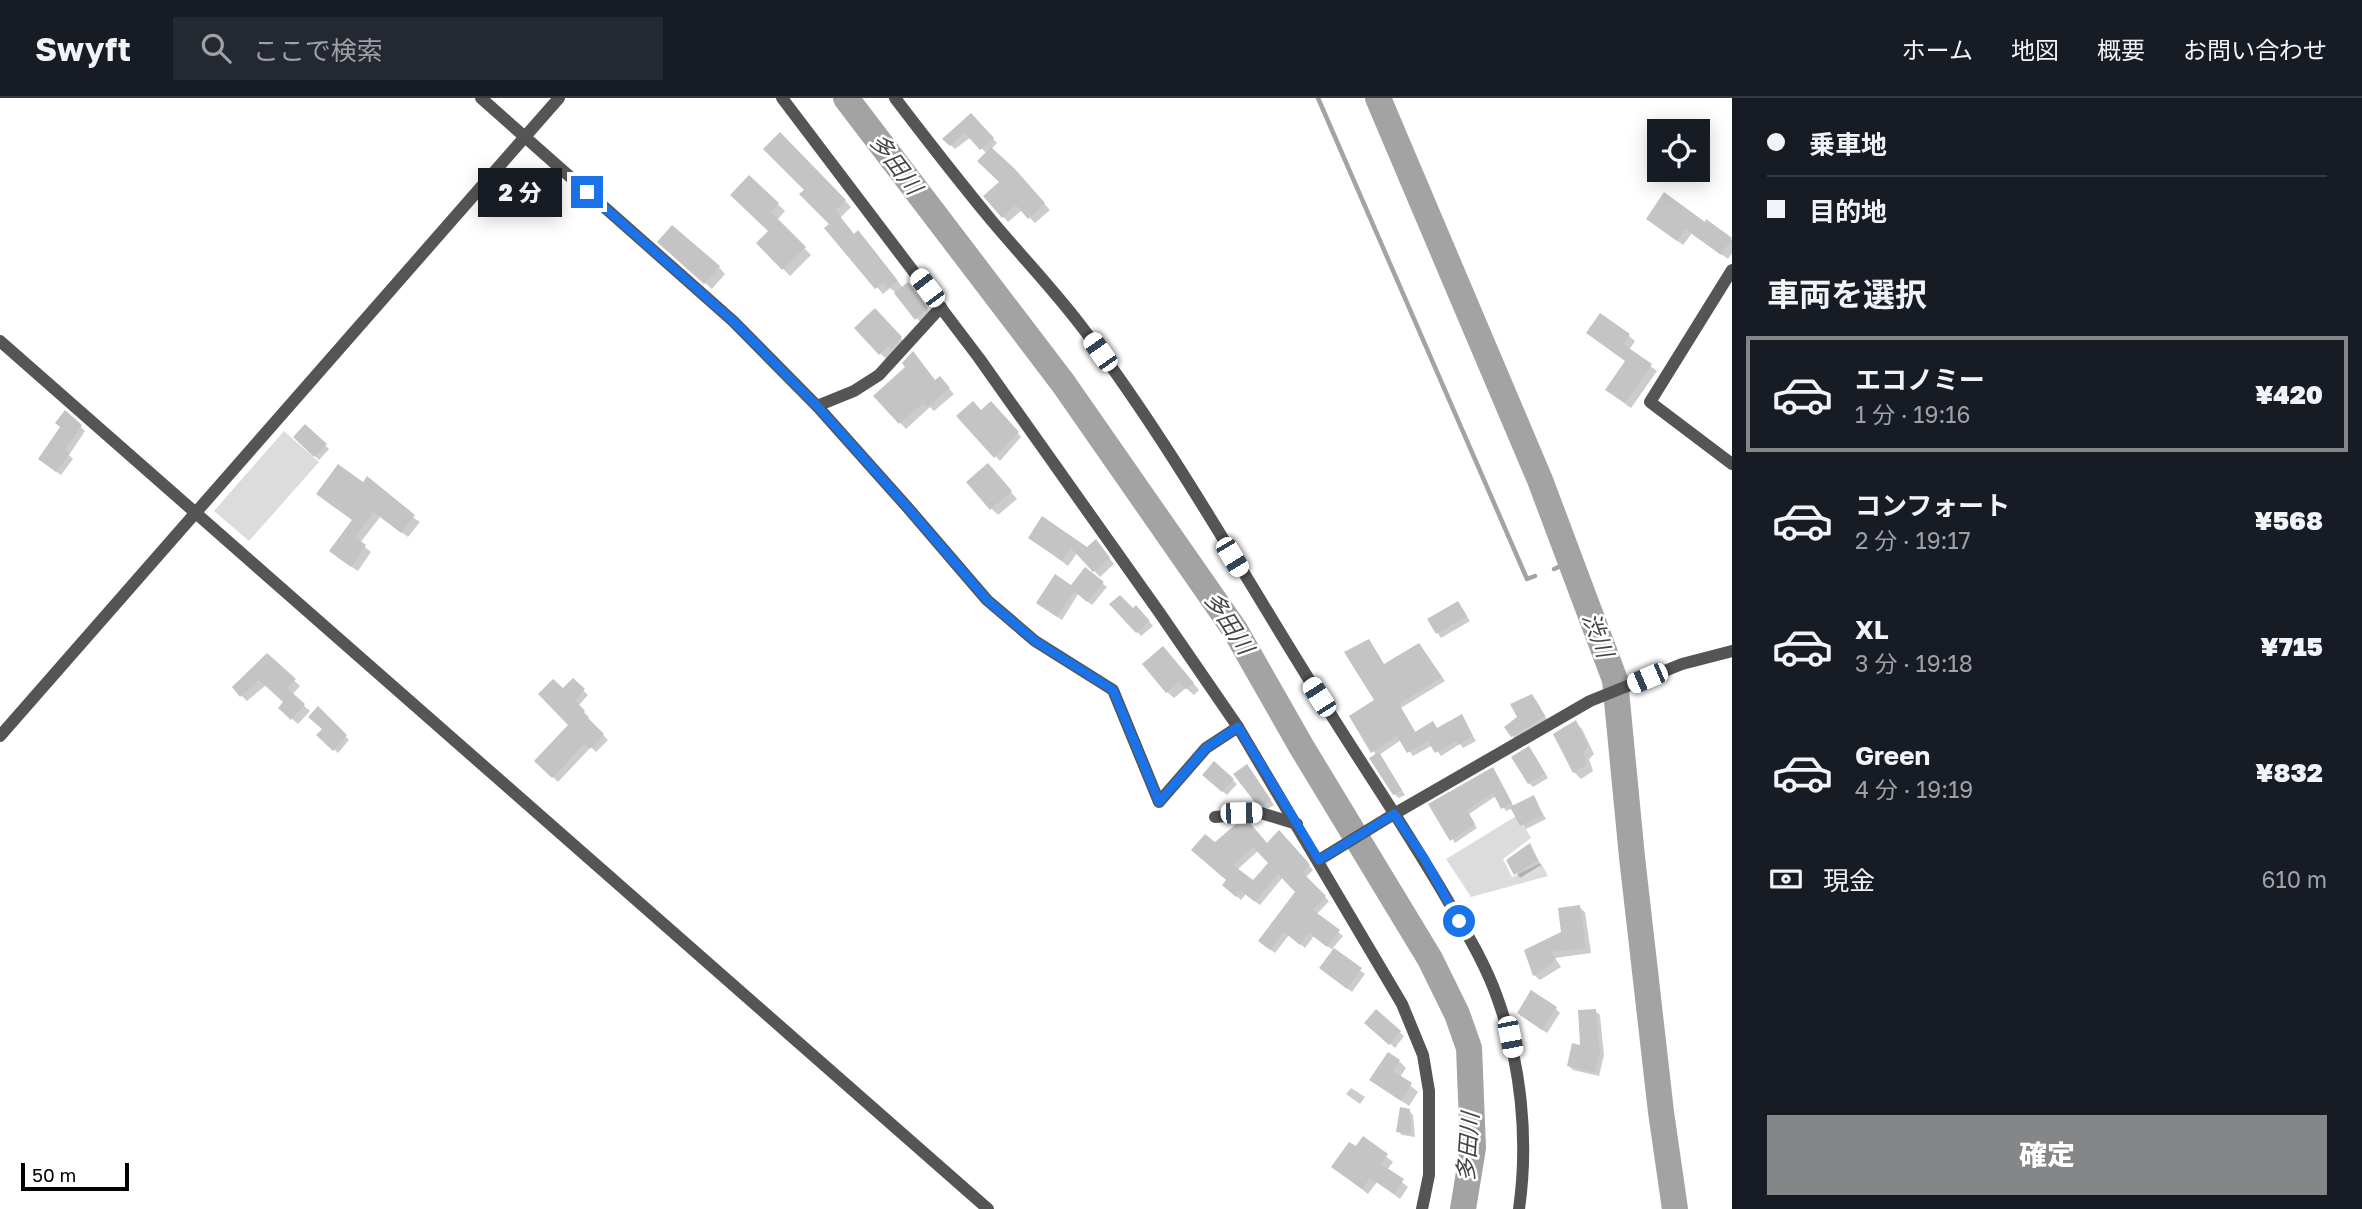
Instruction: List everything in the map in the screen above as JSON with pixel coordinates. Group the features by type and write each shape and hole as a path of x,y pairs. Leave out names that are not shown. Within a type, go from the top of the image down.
{"street":[{"path":"481,98 733,321 817,406 987,600 1035,641 1113,690 1159,802 1206,748 1238,727"},
{"path":"0,736 559,98"},
{"path":"782,98 941,307 1136,579 1238,727 1297,824 1324,857 1402,1004 1423,1055 1429,1091 1430,1138 1429,1174 1422,1209"},
{"path":"895,98 989,218 1092,341 1176,463 1391,816 1424,858 1471,942 1496,994 1510,1037 1518,1077 1522,1127 1519,1209"},
{"path":"1732,270 1650,402 1732,464"},
{"path":"817,406 854,391 879,374 941,307"},
{"path":"0,341 988,1209"},
{"path":"1324,857 1590,701 1682,664 1732,651"},
{"path":"1215,817 1261,813 1297,824"}],"shaded area":[{"path":"284,431 319,462 249,541 214,511"},
{"path":"1518,815 1531,838 1503,859 1512,877 1541,863 1548,876 1471,897 1446,859"}],"building":[{"path":"971,113 994,138 980,150 965,133 950,146 942,139"},
{"path":"780,132 846,200 835,210 854,234 858,230 898,281 888,288 883,283 875,289 824,228 829,224 799,194 804,190 763,149"},
{"path":"991,147 1045,203 1028,219 1016,205 1002,218 983,196 999,182 977,161"},
{"path":"749,175 779,203 771,212 806,247 782,270 756,243 768,231 730,195"},
{"path":"1664,192 1732,238 1721,255 1685,229 1677,241 1646,219"},
{"path":"672,225 720,266 704,284 657,242"},
{"path":"908,282 928,308 915,320 894,293"},
{"path":"875,308 902,337 891,349 888,346 879,355 854,328"},
{"path":"1600,313 1630,334 1623,344 1652,364 1625,403 1605,390 1625,361 1586,333"},
{"path":"913,351 935,380 940,376 950,388 927,407 923,403 899,424 873,396 905,367 902,363"},
{"path":"973,401 981,410 991,401 1019,432 994,458 956,416"},
{"path":"65,410 82,425 65,450 70,453 56,472 38,459 60,427 55,423"},
{"path":"305,424 327,444 314,457 293,437"},
{"path":"988,463 1012,491 990,510 966,482"},
{"path":"338,464 363,482 367,476 415,515 401,533 374,512 355,537 366,545 351,567 329,551 352,520 316,494"},
{"path":"1042,516 1087,547 1096,539 1110,558 1093,572 1071,548 1062,561 1028,538"},
{"path":"1085,567 1104,582 1087,602 1074,591 1057,617 1036,603 1055,574 1071,585"},
{"path":"1120,595 1133,608 1136,605 1150,621 1136,633 1109,604"},
{"path":"1458,601 1467,616 1436,634 1427,619"},
{"path":"1369,639 1384,664 1419,643 1442,677 1399,704 1415,732 1433,721 1437,728 1462,714 1473,736 1458,745 1456,741 1435,753 1428,741 1407,753 1397,736 1371,753 1349,716 1374,700 1344,652"},
{"path":"1163,646 1194,683 1186,689 1179,682 1166,693 1142,664"},
{"path":"267,653 296,679 287,688 305,704 291,720 278,708 283,702 259,680 240,697 232,687"},
{"path":"573,678 585,689 575,700 585,711 583,713 604,734 590,749 585,743 552,778 534,761 568,725 538,694 553,679 563,688"},
{"path":"1532,694 1545,716 1511,737 1504,727 1517,717 1510,704"},
{"path":"318,706 347,735 333,751 316,735 322,729 308,717"},
{"path":"1576,720 1588,747 1583,752 1587,764 1573,773 1553,734"},
{"path":"1529,746 1545,773 1528,784 1511,757"},
{"path":"1379,752 1402,790 1393,795 1369,758"},
{"path":"1214,761 1234,779 1222,792 1202,775"},
{"path":"1247,764 1271,800 1264,805 1257,805 1233,774"},
{"path":"1493,767 1512,803 1501,809 1493,793 1467,810 1475,824 1450,841 1428,804"},
{"path":"1534,795 1543,815 1520,826 1510,807"},
{"path":"1250,823 1267,843 1279,830 1310,865 1302,872 1326,896 1313,910 1340,930 1327,947 1309,933 1300,945 1284,932 1270,950 1258,941 1295,892 1278,874 1255,902 1241,891 1236,897 1222,885 1226,880 1191,850 1205,834 1215,842 1236,824","holes":["1253,847 1268,863 1253,880 1233,865"]},
{"path":"1530,843 1538,860 1514,875 1506,860"},
{"path":"1580,905 1586,948 1551,952 1556,960 1533,976 1524,950 1561,932 1558,908"},
{"path":"1334,948 1362,968 1347,989 1319,968"},
{"path":"1531,990 1557,1007 1542,1030 1517,1013"},
{"path":"1376,1009 1401,1031 1389,1045 1364,1023"},
{"path":"1596,1009 1601,1049 1595,1073 1567,1066 1572,1043 1580,1045 1578,1010"},
{"path":"1388,1052 1400,1060 1393,1071 1412,1083 1401,1101 1369,1080"},
{"path":"1400,1107 1410,1109 1411,1134 1396,1132"},
{"path":"1363,1136 1388,1154 1381,1164 1404,1179 1394,1194 1370,1178 1362,1189 1331,1167 1349,1142 1356,1146"}],"waterway":[{"name":"多田川","path":"846,98 1063,383 1235,630 1301,746 1430,959 1457,1014 1469,1048 1473,1148 1463,1209"},
{"path":"1318,98 1527,579 1535,576"},
{"name":"渋川","path":"1378,98 1540,480 1615,680 1632,857 1661,1112 1675,1209"},
{"path":"1554,569 1572,561"}],"route":[{"path":"587,192 733,321 817,406 987,600 1035,641 1113,690 1159,802 1206,748 1238,727 1319,860 1394,814 1424,858 1459,921"}]}
